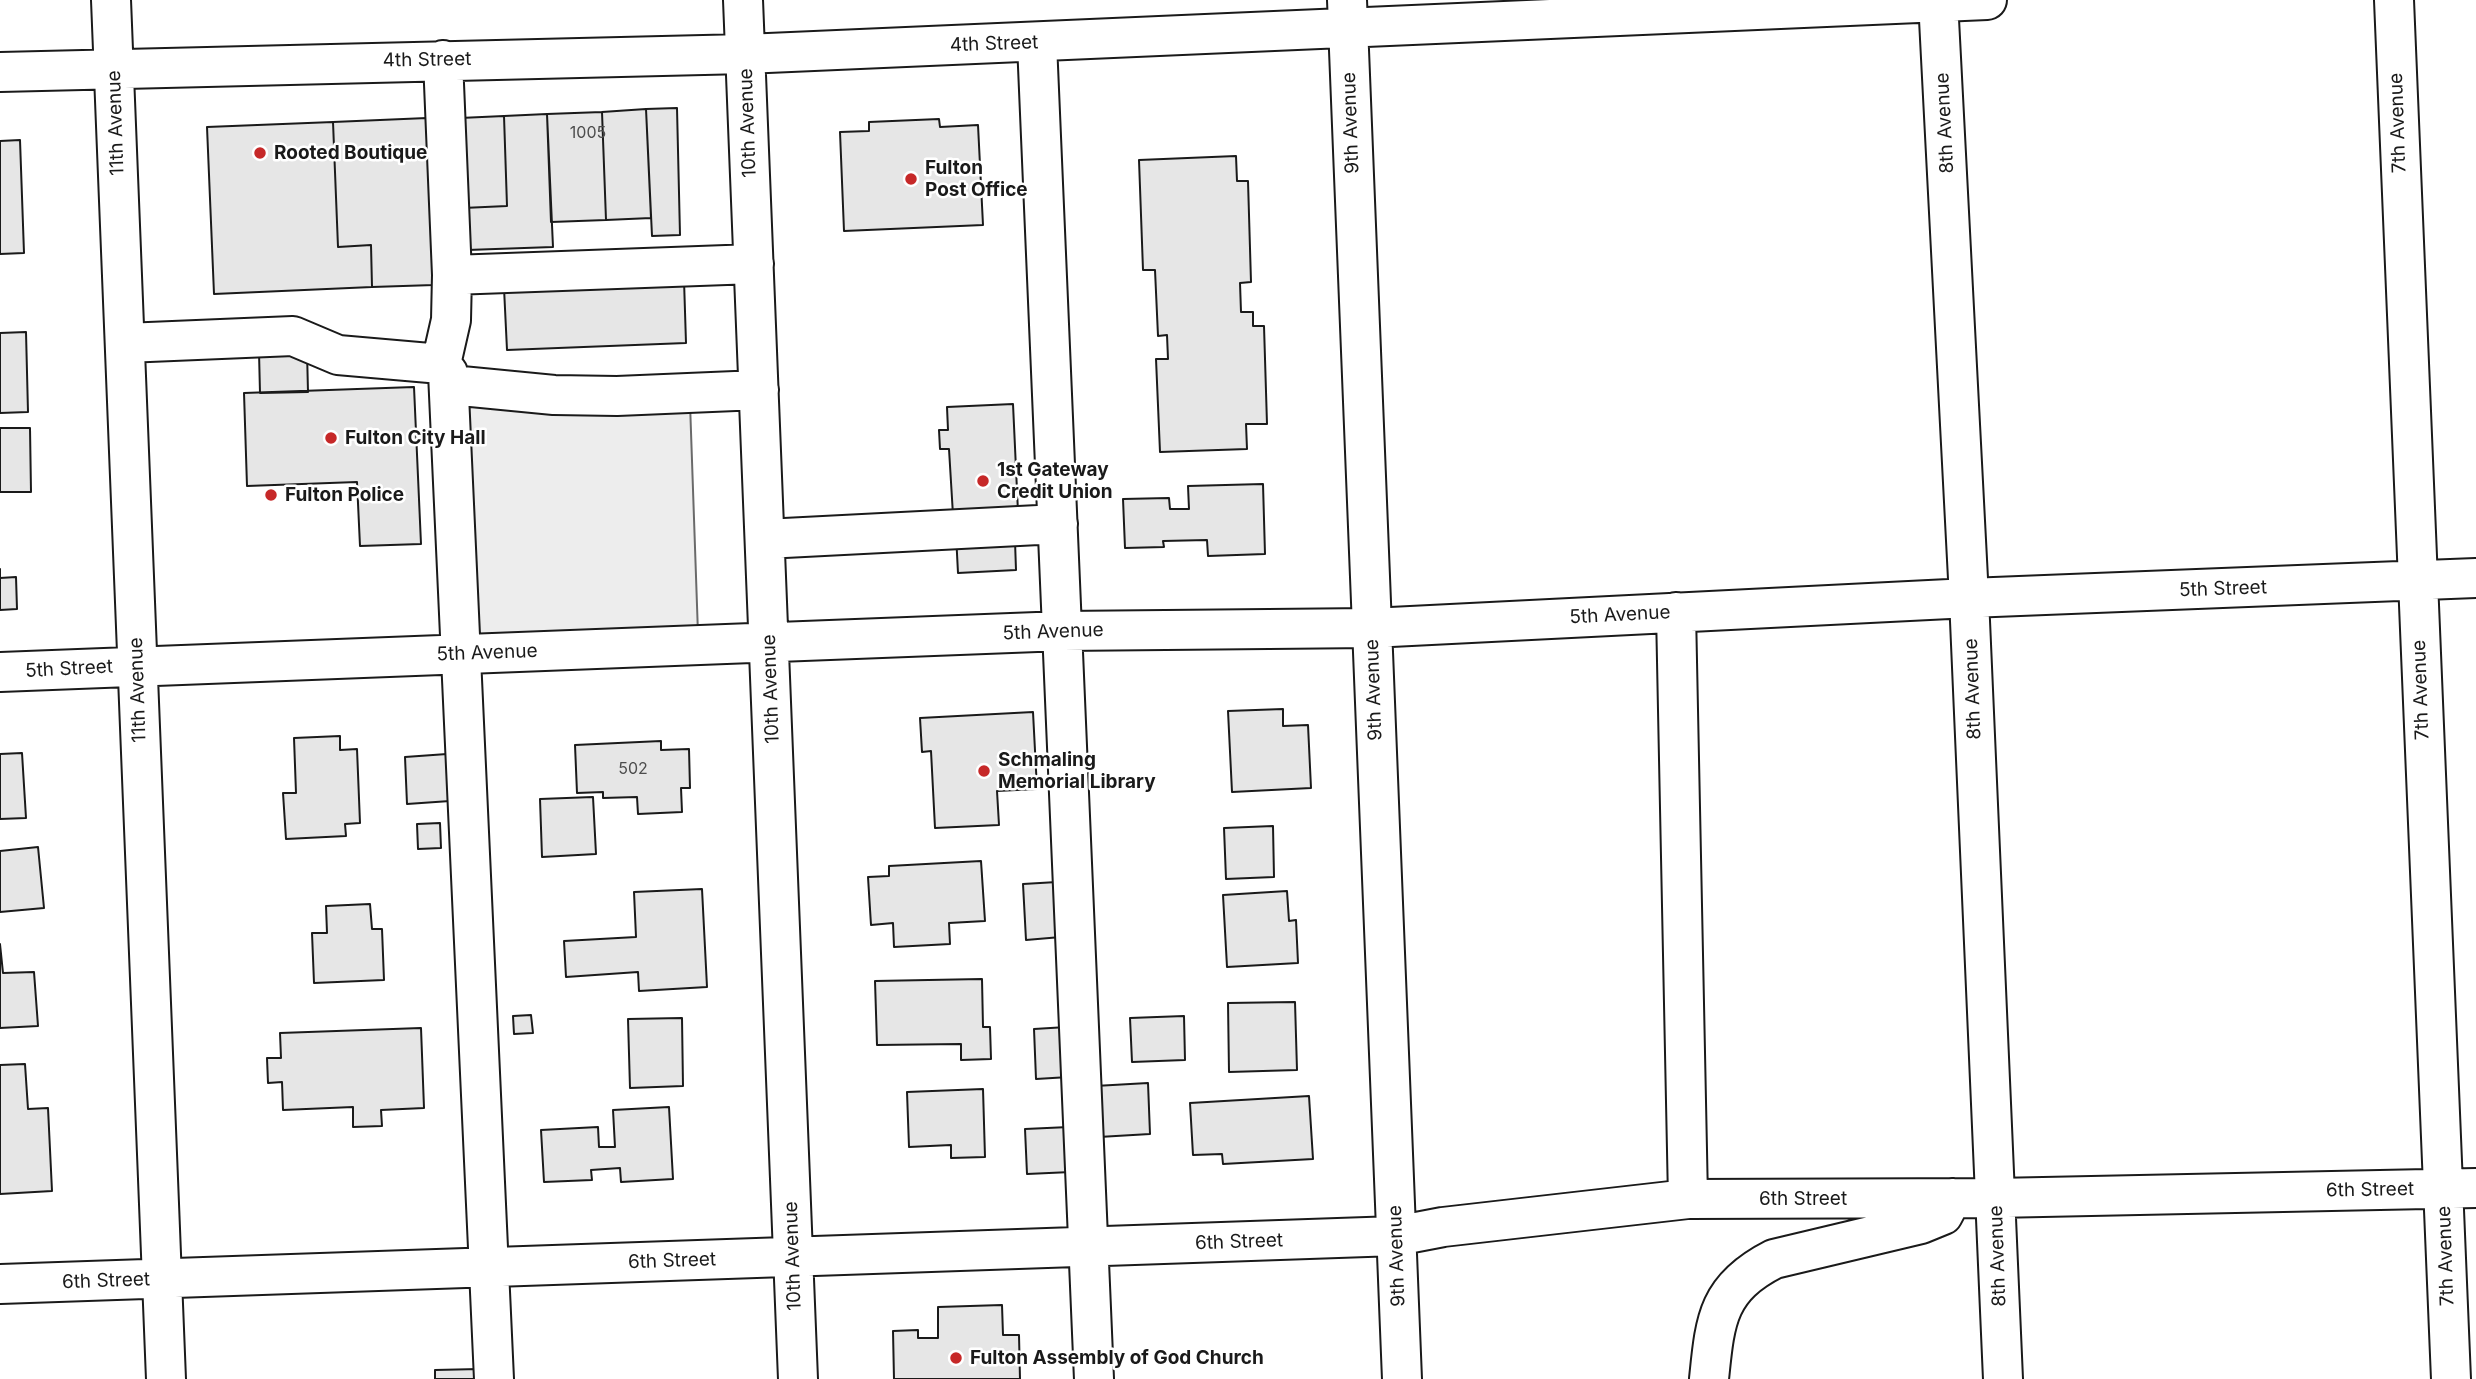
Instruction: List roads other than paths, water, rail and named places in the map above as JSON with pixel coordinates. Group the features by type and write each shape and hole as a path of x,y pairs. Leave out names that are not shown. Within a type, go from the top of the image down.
{"street":[{"name":"11th Avenue","path":"111,0 166,1379"},
{"name":"10th Avenue","path":"743,0 798,1379"},
{"name":"4th Street","path":"0,72 745,54 1037,43 1347,15 1987,0"},
{"name":"7th Avenue","path":"2394,0 2417,580 2460,1188 2451,1379"},
{"name":"8th Avenue","path":"1938,1 1969,598 2003,1379"},
{"name":"9th Avenue","path":"1347,15 1402,1379"},
{"path":"1037,43 1094,1379"},
{"path":"443,60 452,275 446,374 494,1379"},
{"path":"452,275 754,264"},
{"path":"125,343 293,336 338,355 446,374 604,396 759,390"},
{"path":"765,538 1058,524"},
{"name":"5th Street","path":"1969,598 2476,578"},
{"name":"5th Avenue","path":"137,666 1063,631 1371,628 1969,598"},
{"path":"1676,612 1688,1199"},
{"name":"5th Street","path":"0,672 137,666"},
{"name":"6th Street","path":"0,1284 1395,1236 1443,1227 1688,1199 1995,1198 2460,1188"},
{"path":"1709,1379 1718,1319 1733,1286 1753,1269 1774,1259 1922,1224 1943,1215 1952,1198"}],"place":[{"name":"Rooted Boutique","path":"260,153"},
{"name":"Fulton Post Office","path":"911,179"},
{"name":"Fulton City Hall","path":"331,438"},
{"name":"1st Gateway Credit Union","path":"983,481"},
{"name":"Fulton Police","path":"271,495"},
{"name":"Schmaling Memorial Library","path":"984,771"},
{"name":"Fulton Assembly of God Church","path":"956,1358"}]}
